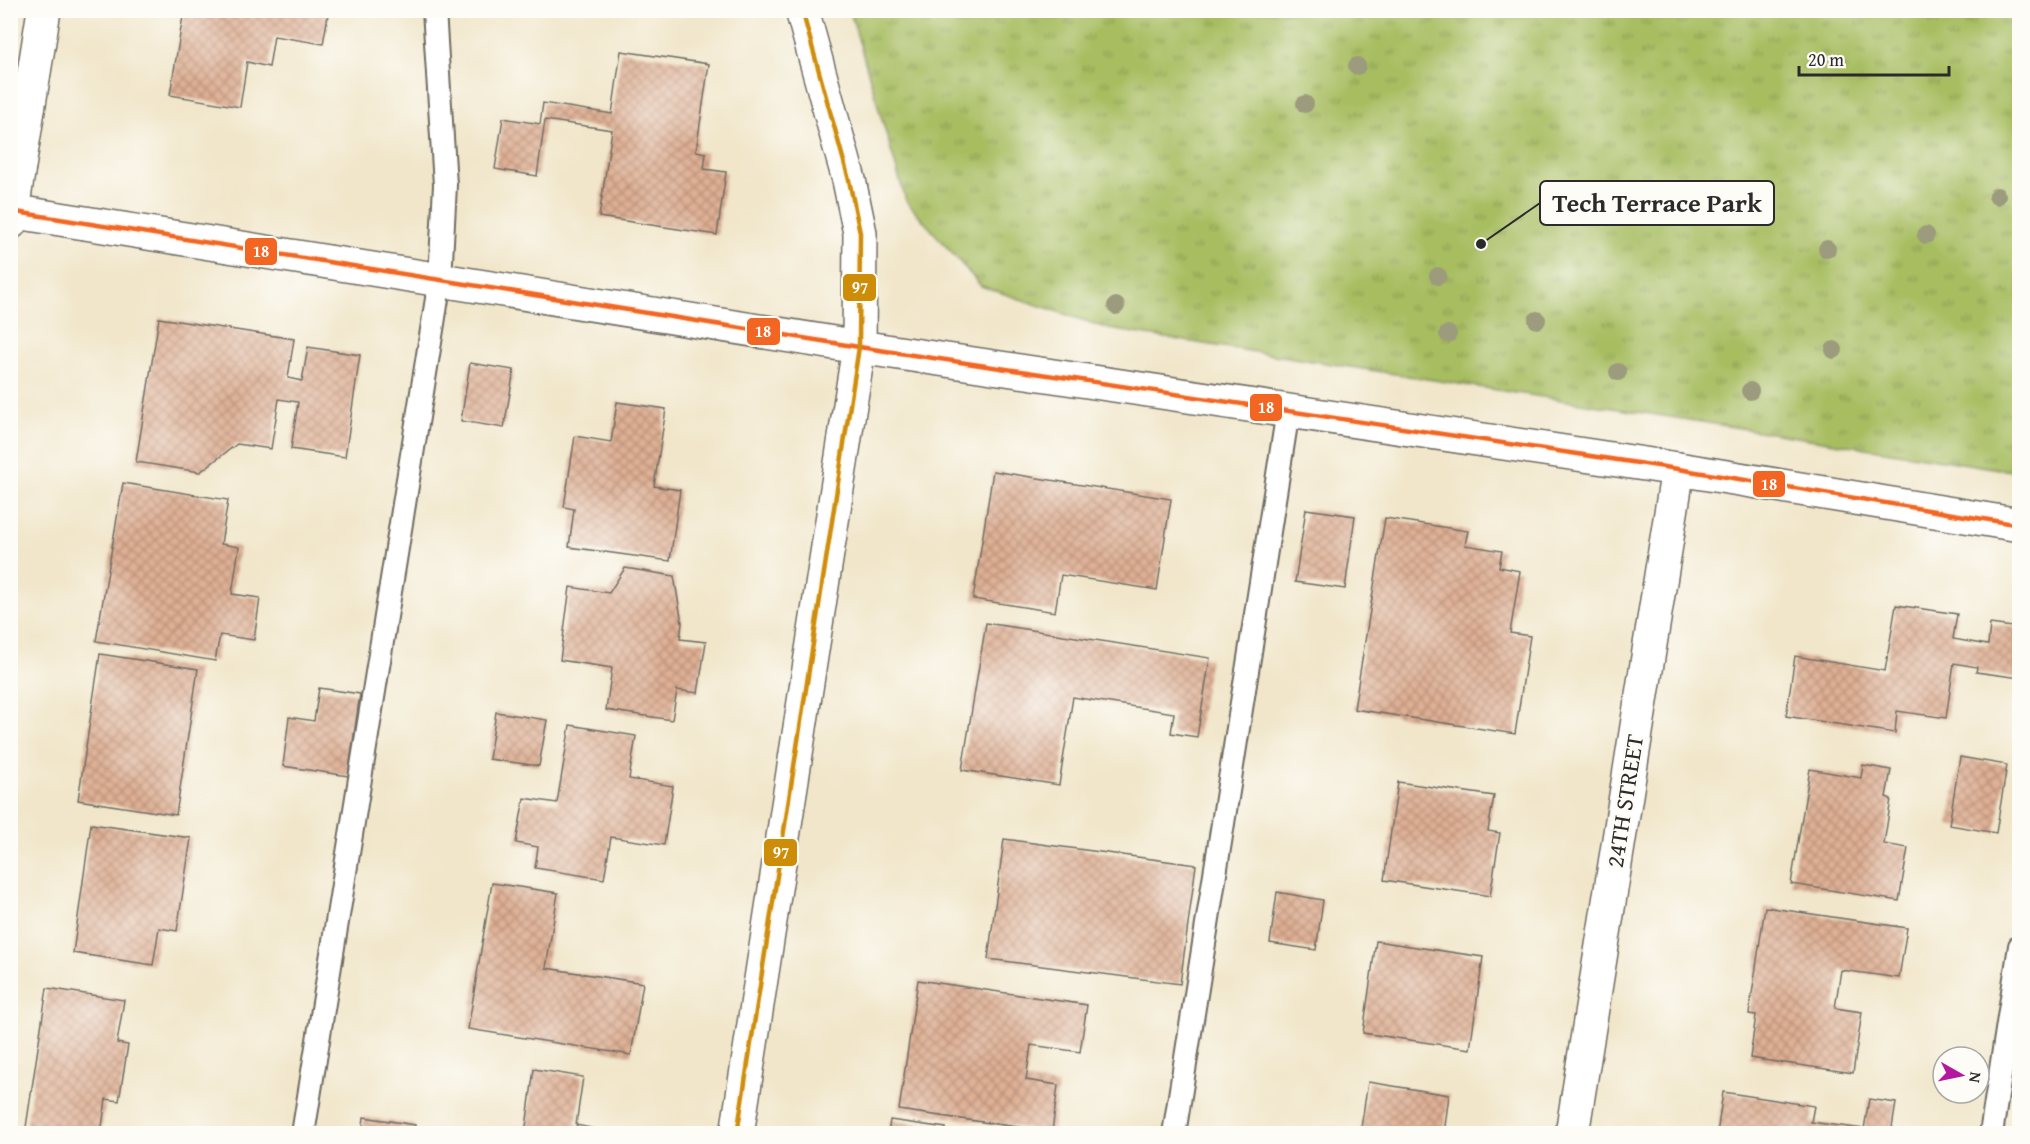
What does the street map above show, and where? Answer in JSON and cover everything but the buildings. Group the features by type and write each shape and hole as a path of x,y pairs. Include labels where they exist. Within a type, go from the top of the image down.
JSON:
{"street":[{"path":"44,10 11,215 859,347 1678,470 2019,525"},
{"path":"736,1134 859,347 860,233 849,180 802,10"},
{"name":"24TH STREET","path":"1572,1134 1678,470"}],"lane":[{"path":"303,1134 440,280 445,185 434,10"},
{"path":"1173,1134 1288,411"},
{"path":"1991,1134 2019,946"}],"green space":[{"path":"850,11 2019,11 2019,472 1109,329 981,286 906,201"}],"transit line":[{"name":"97","path":"737,1134 859,347 860,233 849,180 802,10"},
{"name":"18","path":"10,211 859,347 1678,469 2020,525"}],"place":[{"name":"Tech Terrace Park","path":"1481,244"}]}
